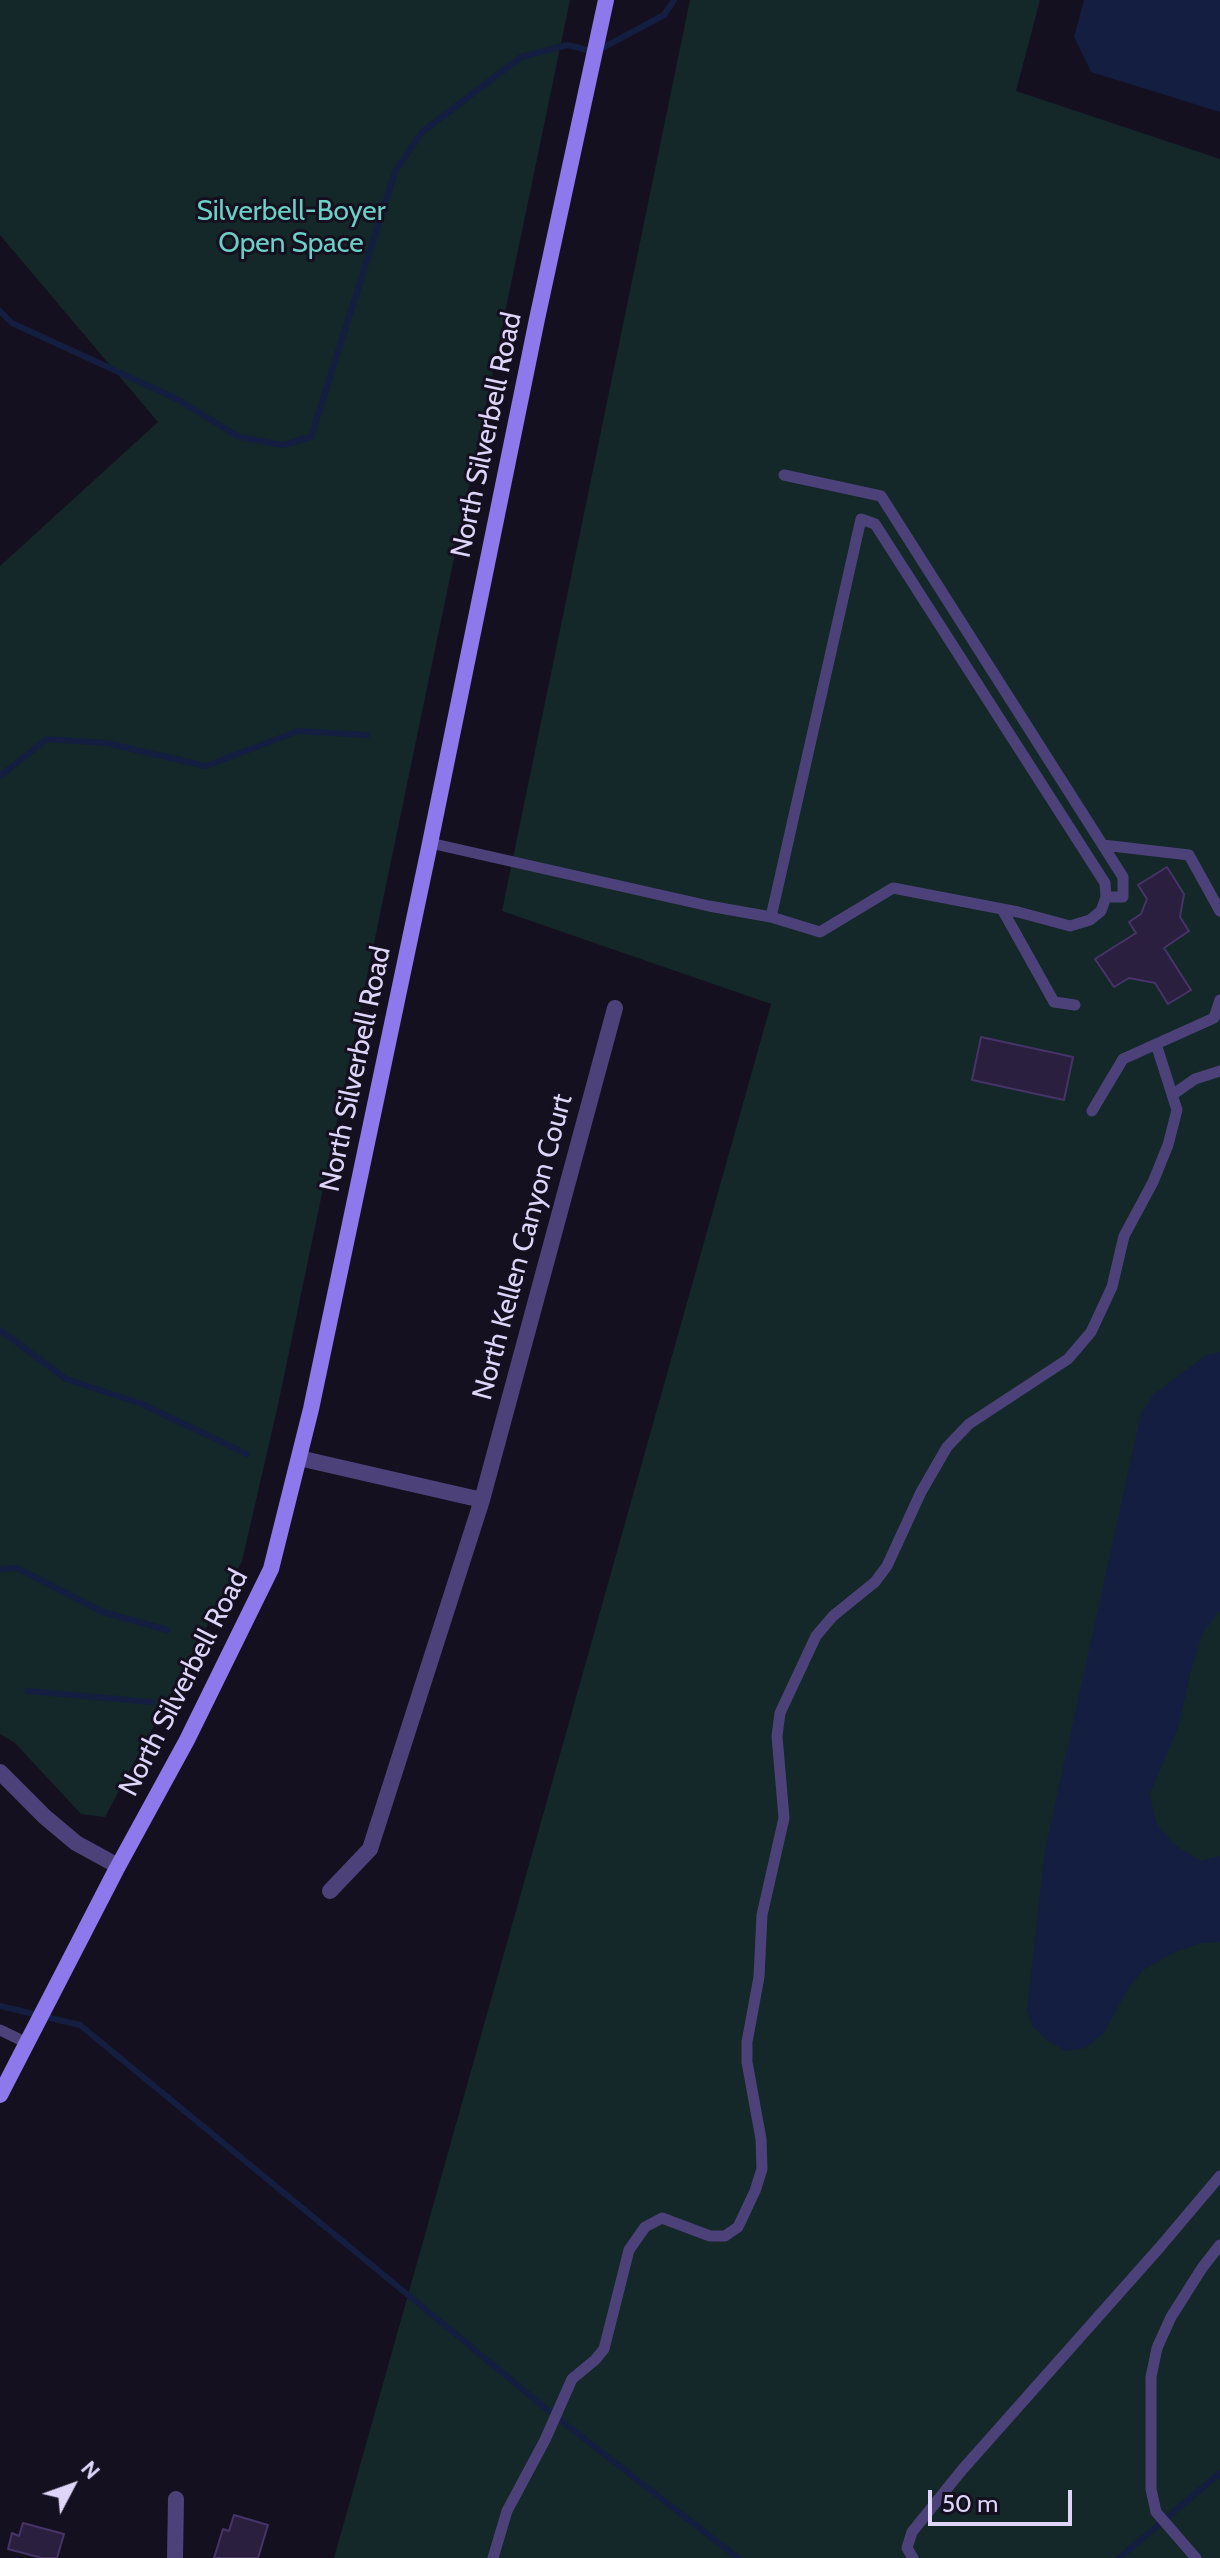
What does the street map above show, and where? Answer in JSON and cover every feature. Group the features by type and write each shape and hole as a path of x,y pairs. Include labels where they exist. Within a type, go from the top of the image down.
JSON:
{"main road":[{"name":"North Silverbell Road","path":"0,2095 187,1740 271,1569 311,1409 606,0"}],"street":[{"name":"North Kellen Canyon Court","path":"330,1891 370,1849 482,1500 615,1008"},
{"path":"299,1458 482,1500"},
{"path":"0,1772 76,1843 118,1866"},
{"path":"175,2558 176,2499"}],"lane":[{"path":"784,475 881,496 1123,877 1123,897 1106,897"},
{"path":"430,843 771,917 820,932 893,888 1070,926 1090,920 1101,911 1106,897 1105,883 875,524 861,519 771,917"},
{"path":"1103,845 1189,855 1220,911"},
{"path":"1002,909 1054,1002 1075,1005"},
{"path":"1092,1111 1123,1059 1214,1018 1220,1000"},
{"path":"493,2558 507,2511 545,2440 572,2379 604,2349 629,2250 645,2227 662,2218 710,2236 725,2236 738,2227 755,2191 762,2169 761,2139 747,2062 747,2042 759,1977 762,1915 784,1818 777,1736 780,1713 816,1636 833,1616 875,1582 887,1566 921,1492 947,1447 969,1424 1068,1359 1091,1332 1112,1287 1124,1236 1153,1182 1168,1145 1177,1110 1156,1044"},
{"path":"1172,1095 1195,1079 1220,1071"},
{"path":"0,2030 27,2043"},
{"path":"913,2558 907,2548 912,2532 962,2470 1220,2176"},
{"path":"1196,2558 1156,2512 1151,2489 1151,2377 1157,2348 1171,2317 1220,2245"}],"green space":[{"name":"Silverbell-Boyer Open Space","path":"0,0 570,0 278,1405 242,1561 105,1817 81,1814 15,1743 0,1734 0,566 158,422 0,235"},
{"path":"690,0 1040,0 1016,91 1220,159 1220,2558 334,2558 771,1004 502,911"}],"water":[{"path":"1084,0 1220,0 1220,112 1091,72 1074,37"},
{"path":"1220,1352 1220,1610 1203,1633 1178,1728 1150,1793 1156,1823 1176,1846 1201,1861 1220,1856 1220,1942 1202,1943 1175,1952 1143,1970 1128,1989 1103,2034 1085,2048 1066,2051 1048,2041 1033,2027 1027,2011 1045,1850 1141,1414 1154,1394 1205,1356"}],"building":[{"path":"1167,867 1184,894 1180,917 1189,931 1164,948 1191,990 1168,1004 1155,983 1129,978 1114,987 1095,959 1136,933 1129,922 1141,914 1147,899 1138,885"},
{"path":"981,1037 1073,1057 1064,1100 972,1080"},
{"path":"234,2515 268,2525 258,2558 214,2558 223,2529 229,2531"},
{"path":"23,2523 64,2534 57,2558 42,2558 8,2549 12,2533 19,2536"}],"waterway":[{"path":"0,311 12,323 177,399 239,437 283,445 311,437 395,172 422,132 521,57 568,45 595,52 664,15 674,0"},
{"path":"0,776 47,739 106,743 206,766 298,731 367,735"},
{"path":"0,1330 66,1379 142,1404 247,1454"},
{"path":"0,1569 17,1568 103,1612 167,1630"},
{"path":"28,1691 152,1702"},
{"path":"0,2006 80,2025 555,2416 738,2558"},
{"path":"1119,2558 1220,2473"}]}
